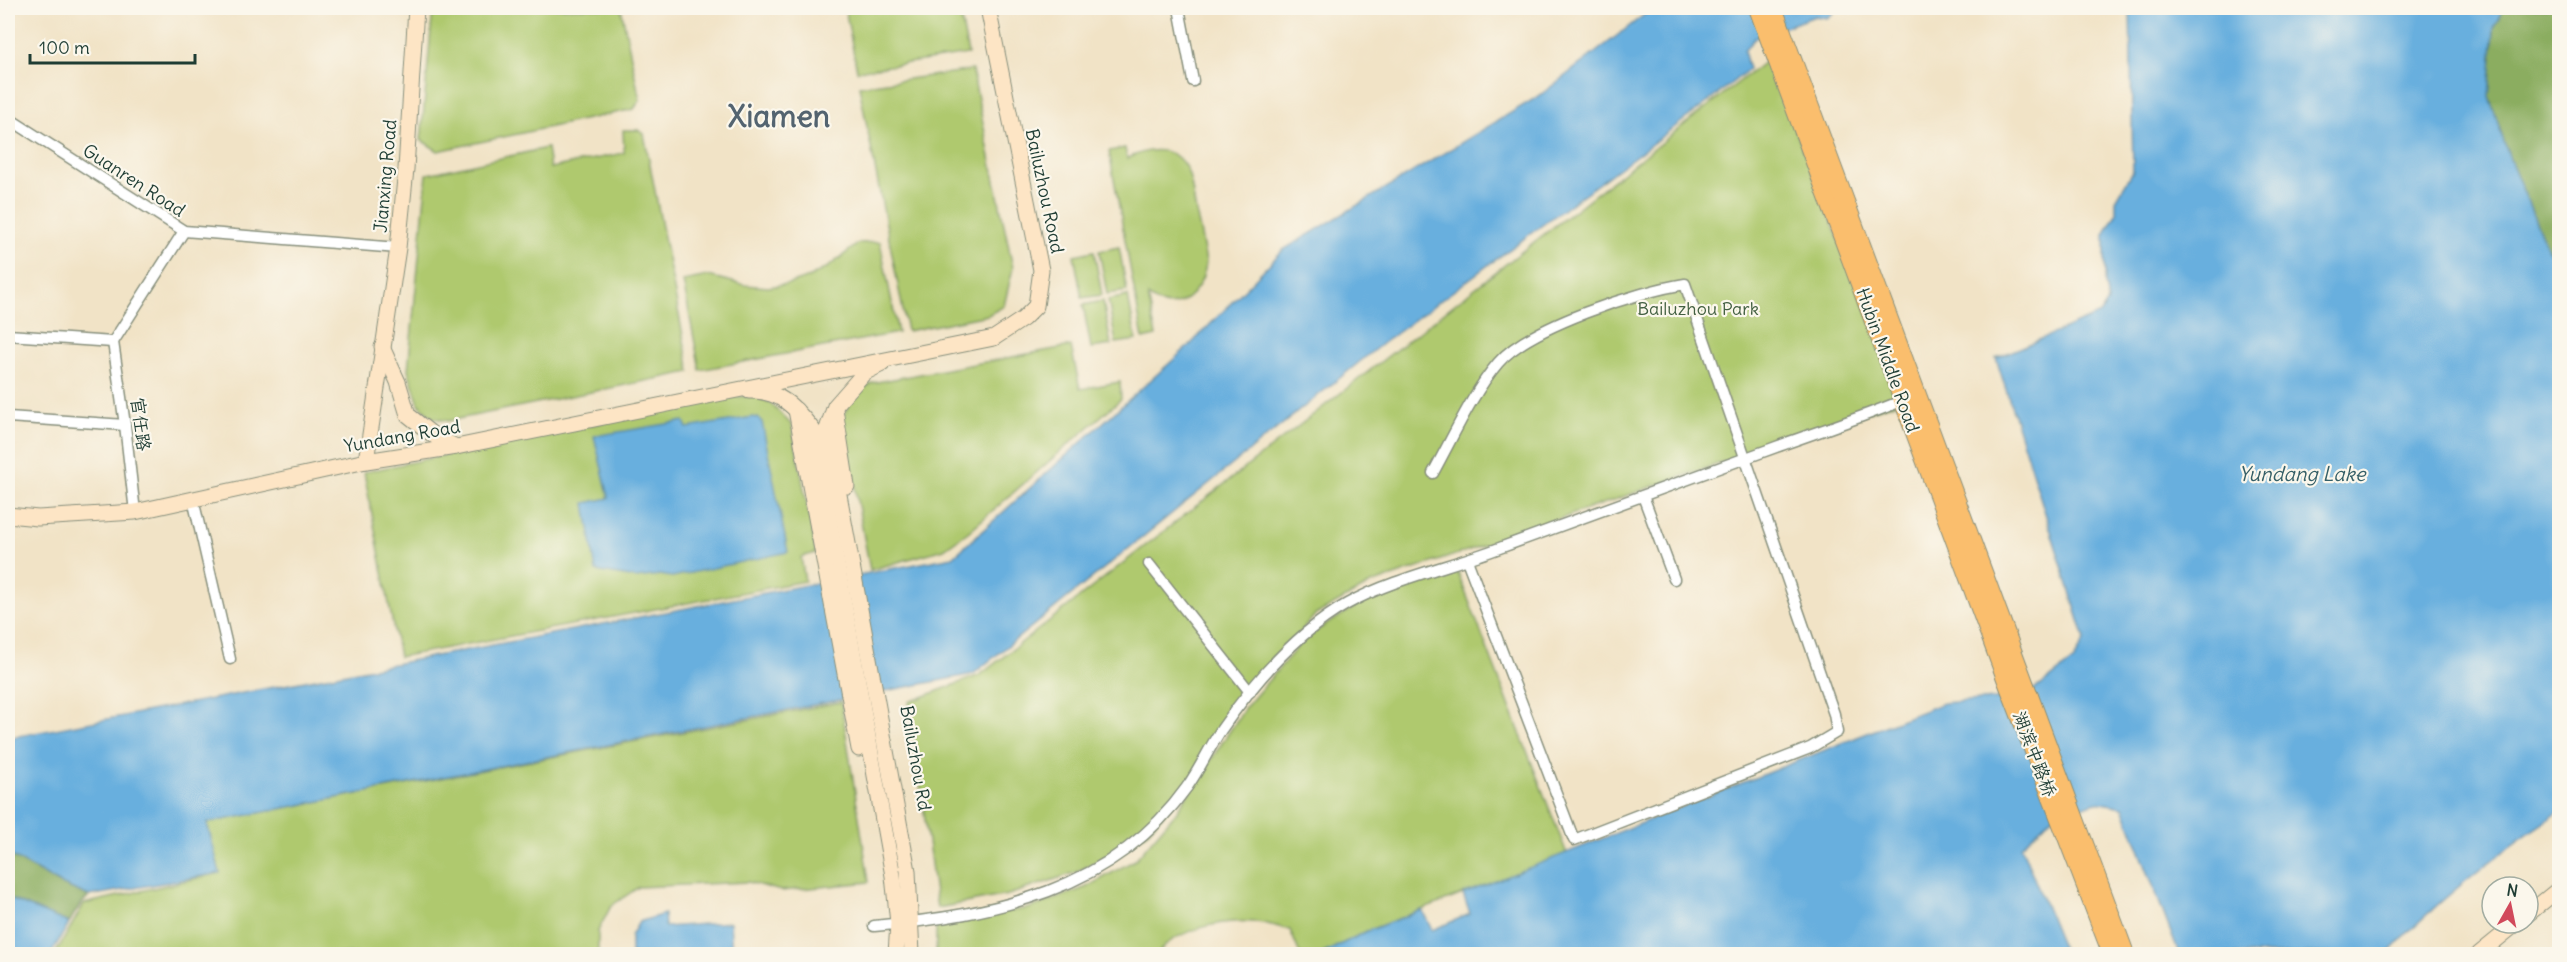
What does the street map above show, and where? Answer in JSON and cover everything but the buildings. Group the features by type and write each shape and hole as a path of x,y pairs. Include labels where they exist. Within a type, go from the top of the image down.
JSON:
{"main road":[{"name":"Jianxing Road","path":"366,461 398,248 406,169 416,8"},
{"name":"Bailuzhou Road","path":"801,375 994,338 1023,319 1036,306 1041,270 988,8"},
{"path":"1758,8 1776,36"},
{"path":"1773,8 1776,36"},
{"name":"Hubin Middle Road","path":"1776,36 2014,678"},
{"path":"382,347 398,382 408,415 433,435 456,447"},
{"name":"Bailuzhou Road","path":"844,573 827,429 835,406 864,373 898,356"},
{"name":"Yundang Road","path":"8,515 38,518 135,512 366,461 456,447 801,375"},
{"path":"719,392 766,391 795,407 813,430 844,573"},
{"name":"Bailuzhou Rd","path":"844,573 881,697 908,871 906,922 896,954"},
{"name":"Bailuzhou Rd","path":"844,573 855,703 912,954"},
{"name":"湖滨中路桥","path":"2014,678 2069,824"},
{"path":"2069,824 2112,954"},
{"path":"2069,824 2125,954"},
{"path":"2540,904 2559,888"},
{"name":"Bailuzhou Rd","path":"888,954 906,922"},
{"name":"Bailuzhou Rd","path":"906,922 922,954"},
{"path":"2479,954 2502,935"}],"street":[{"path":"1179,8 1193,81"},
{"name":"Guanren Road","path":"8,118 184,231 398,248"},
{"path":"8,335 112,342 184,231"},
{"path":"1433,473 1499,362 1527,342 1598,308 1656,288 1685,284 1834,714 1837,732 1810,748 1574,840 1467,560"},
{"name":"官任路","path":"112,342 135,512"},
{"path":"874,926 984,909 1047,894 1124,853 1147,833 1188,786 1221,730 1250,692 1287,650 1323,618 1370,592 1467,560 1910,397"},
{"path":"8,417 125,425"},
{"path":"1643,495 1674,579"},
{"path":"193,499 230,659"},
{"path":"1149,564 1250,692"}],"green space":[{"path":"433,8 621,8 640,100 634,109 438,151 421,140"},
{"path":"845,8 959,8 968,54 857,71"},
{"path":"2503,8 2559,8 2559,264 2548,250 2509,157 2489,96 2494,28"},
{"name":"Bailuzhou Park","path":"1767,60 1903,400 1371,584 1315,615 1259,681 1230,707 1188,786 1147,833 1077,872 1008,895 937,908 909,702 980,675"},
{"path":"972,70 1013,268 1004,306 988,315 907,331 859,86"},
{"path":"623,130 639,130 644,134 690,372 448,421 431,417 419,404 408,370 427,174 547,148 550,168 624,153"},
{"path":"1125,148 1127,159 1143,152 1160,151 1168,152 1182,162 1191,183 1206,262 1198,287 1186,300 1169,305 1148,296 1156,336 1143,339 1109,151"},
{"path":"880,242 898,333 700,370 683,281 708,276 745,285 768,287 788,284 810,277 828,267 859,243"},
{"path":"1119,247 1127,291 1107,294 1099,251"},
{"path":"1094,251 1102,295 1082,298 1074,255"},
{"path":"1128,296 1136,340 1116,343 1108,300"},
{"path":"1103,301 1111,345 1091,348 1083,305"},
{"path":"1071,346 1080,389 1120,382 1121,399 968,532 944,549 870,570 842,419 853,396 872,383"},
{"path":"758,396 770,403 792,425 816,553 801,557 805,581 399,657 364,472 724,397"},
{"path":"1456,568 1567,854 1367,931 1322,954 1300,954 1290,930 1262,923 1228,922 1201,928 1175,938 1158,954 936,954 936,923 1030,908 1087,887 1135,860 1177,811 1245,708 1306,637 1371,597"},
{"path":"841,702 869,882 781,891 748,882 639,887 611,906 598,931 598,954 55,954 84,904 220,873 206,823"},
{"path":"8,854 61,884 89,896 79,906 69,923 8,898"}],"water":[{"path":"1653,8 1839,8 1827,18 1815,16 1755,38 1744,51 1749,69 1707,103 1383,343 973,674 207,823 220,873 89,896 61,884 8,854 8,738 953,557 1191,344 1283,250 1539,96"},
{"name":"Yundang Lake","path":"2130,8 2503,8 2494,28 2489,96 2509,157 2548,250 2559,264 2559,812 2469,878 2426,915 2387,954 2179,954 2123,807 2096,802 2051,818 2021,846 2065,954 1322,954 1367,931 1422,910 1432,930 1470,914 1463,894 1943,703 2010,698 2027,693 2043,684 2074,660 2085,639 1996,358 2100,314 2108,302 2105,284 2105,233 2116,214 2116,200 2133,171"},
{"path":"753,417 762,422 788,552 672,577 660,575 636,578 596,571 585,503 609,498 594,436 684,421 687,428"},
{"path":"8,898 69,923 51,954 8,954"},
{"path":"664,914 665,927 730,922 732,952 631,954 631,936 639,922"}],"district":[{"name":"Xiamen","path":"779,116"}]}
